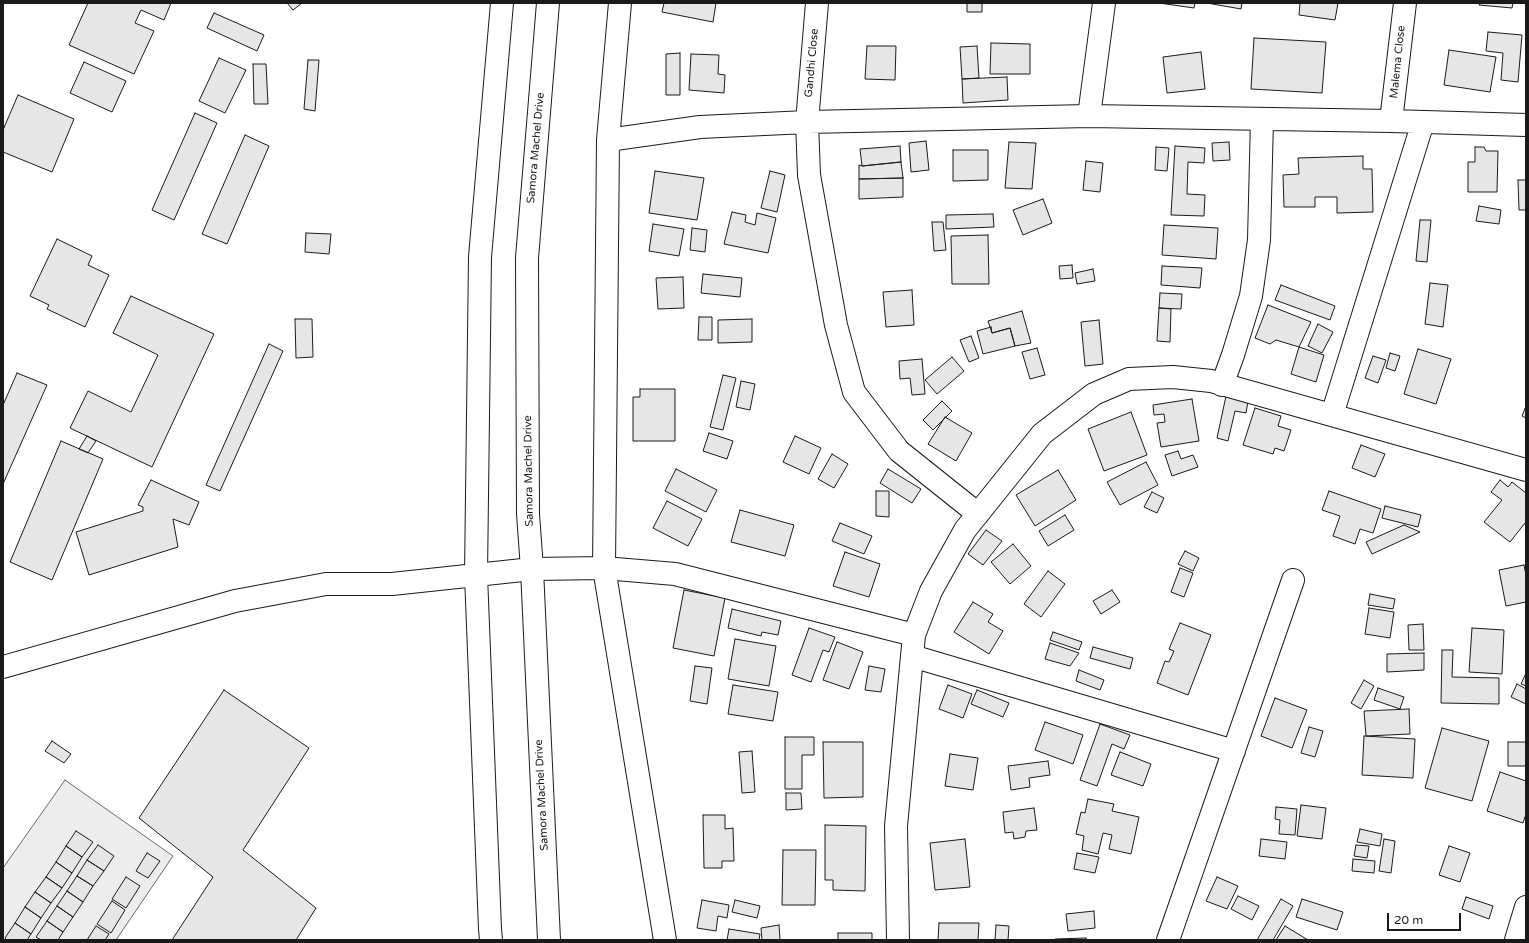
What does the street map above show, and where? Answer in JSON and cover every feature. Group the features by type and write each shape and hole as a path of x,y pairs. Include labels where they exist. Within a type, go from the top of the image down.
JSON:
{"street":[{"path":"491,940 476,574 480,257 502,3"},
{"name":"Samora Machel Drive","path":"548,3 527,258 528,514 532,569 549,940"},
{"path":"620,3 608,140 604,568 665,940"},
{"name":"Gandhi Close","path":"817,3 807,122 809,175 836,326 854,392 899,451 978,514"},
{"path":"1089,116 1104,3"},
{"name":"Malema Close","path":"1391,121 1405,3"},
{"path":"608,140 700,127 807,122 1089,116 1391,121 1526,125"},
{"path":"1222,385 1251,296 1259,240 1262,119"},
{"path":"1332,415 1424,122"},
{"path":"898,940 896,826 913,646 931,591 965,530 1042,434 1094,394 1129,380 1173,377 1211,382 1526,470"},
{"path":"3,666 234,601 326,584 392,584 532,569 604,568 675,574 913,646 1234,750"},
{"path":"1168,940 1293,580"},
{"path":"1516,940 1526,907"}],"shaded area":[{"path":"65,780 173,856 116,940 3,940 3,868"}],"building":[{"path":"88,3 171,3 164,20 141,10 135,23 154,31 134,74 69,45"},
{"path":"287,3 302,3 293,10"},
{"path":"664,3 716,3 713,22 662,12"},
{"path":"967,3 982,3 982,12 967,12"},
{"path":"1159,3 1195,3 1194,8"},
{"path":"1207,3 1242,3 1241,9"},
{"path":"1300,3 1338,3 1335,20 1299,15"},
{"path":"1480,3 1513,3 1512,8 1479,5"},
{"path":"214,13 264,35 257,51 207,28"},
{"path":"1488,32 1522,35 1518,82 1501,80 1503,53 1486,51"},
{"path":"1254,38 1326,42 1322,93 1251,89"},
{"path":"991,43 1030,44 1030,74 990,74"},
{"path":"867,46 896,46 895,80 865,79"},
{"path":"977,46 979,78 962,79 960,47"},
{"path":"1449,50 1496,57 1490,92 1444,85"},
{"path":"1201,52 1205,89 1167,93 1163,57"},
{"path":"680,53 680,95 666,95 666,54"},
{"path":"691,54 719,55 718,74 725,75 724,93 689,90"},
{"path":"219,58 246,70 225,113 199,101"},
{"path":"308,60 319,60 315,111 304,109"},
{"path":"84,62 126,81 112,112 70,93"},
{"path":"253,64 266,64 268,104 254,104"},
{"path":"1007,77 1008,100 963,103 962,79"},
{"path":"18,95 74,119 52,172 3,152 3,130"},
{"path":"195,113 217,123 174,220 152,210"},
{"path":"245,135 269,146 227,244 202,234"},
{"path":"926,141 929,170 911,172 909,143"},
{"path":"1009,142 1036,143 1032,189 1005,188"},
{"path":"1229,142 1230,160 1213,161 1212,143"},
{"path":"900,146 901,162 862,166 860,149"},
{"path":"1175,146 1205,148 1204,163 1188,162 1187,194 1205,195 1204,216 1171,215"},
{"path":"1156,147 1169,148 1167,171 1155,170"},
{"path":"1475,147 1484,147 1486,151 1498,151 1497,192 1468,192 1468,162 1475,162"},
{"path":"953,150 988,150 988,180 953,181"},
{"path":"1363,156 1363,169 1372,169 1373,212 1337,213 1337,197 1315,197 1315,207 1284,207 1283,175 1299,174 1298,158"},
{"path":"1086,161 1103,163 1100,192 1083,190"},
{"path":"901,162 903,178 859,179 859,165 862,166"},
{"path":"655,171 704,178 697,220 649,213"},
{"path":"770,171 785,175 777,212 761,208"},
{"path":"903,178 903,197 859,199 859,179"},
{"path":"1518,180 1526,180 1526,210 1519,210"},
{"path":"1043,199 1052,223 1023,235 1013,210"},
{"path":"1479,206 1501,210 1499,224 1476,221"},
{"path":"732,212 746,215 745,222 755,225 757,213 776,218 768,253 724,244"},
{"path":"993,214 994,227 946,229 946,215"},
{"path":"1420,220 1431,220 1427,262 1416,261"},
{"path":"932,222 943,222 946,250 934,251"},
{"path":"653,224 684,229 679,256 649,251"},
{"path":"1164,225 1218,228 1216,259 1162,255"},
{"path":"692,228 707,230 705,252 690,250"},
{"path":"306,233 331,234 329,254 305,252"},
{"path":"988,235 989,284 952,284 951,236"},
{"path":"57,239 92,256 88,265 109,275 85,327 47,309 49,305 30,296"},
{"path":"1072,265 1073,278 1060,279 1059,266"},
{"path":"1162,266 1202,268 1200,288 1161,285"},
{"path":"1093,269 1095,281 1077,284 1075,273"},
{"path":"703,274 742,278 740,297 701,293"},
{"path":"683,277 684,308 658,309 656,278"},
{"path":"1430,283 1448,285 1443,327 1425,324"},
{"path":"1281,285 1335,306 1330,320 1275,300"},
{"path":"912,290 914,325 886,327 883,292"},
{"path":"1160,293 1182,294 1181,309 1159,308"},
{"path":"131,296 214,334 152,467 70,428 88,391 131,412 158,355 113,333"},
{"path":"1268,305 1311,322 1299,347 1276,340 1270,344 1255,338"},
{"path":"1159,308 1171,309 1170,342 1157,341"},
{"path":"1022,311 1031,343 1015,346 1010,328 992,333 988,321"},
{"path":"699,317 712,317 712,340 698,340"},
{"path":"295,319 312,319 313,357 296,358"},
{"path":"752,319 752,342 718,343 718,320"},
{"path":"1099,320 1103,364 1085,366 1081,322"},
{"path":"1318,324 1333,332 1322,353 1308,346"},
{"path":"991,327 992,333 1010,328 1015,346 983,354 977,331"},
{"path":"971,336 979,358 969,362 960,340"},
{"path":"269,344 283,351 220,491 206,485"},
{"path":"1299,347 1324,355 1316,382 1291,374"},
{"path":"1037,348 1045,375 1030,379 1022,352"},
{"path":"1418,349 1451,359 1436,404 1404,394"},
{"path":"1390,353 1400,356 1395,371 1386,368"},
{"path":"1373,356 1386,360 1378,383 1365,378"},
{"path":"952,357 964,371 937,394 925,380"},
{"path":"922,359 925,394 912,395 910,378 900,379 899,361"},
{"path":"17,373 47,385 3,484 3,405"},
{"path":"723,375 736,378 723,430 710,427"},
{"path":"741,381 755,384 750,410 736,407"},
{"path":"640,389 675,389 675,441 633,441 633,397 640,397"},
{"path":"1226,396 1248,401 1246,413 1235,411 1228,441 1217,438"},
{"path":"1192,399 1199,441 1161,447 1157,423 1165,422 1164,414 1154,415 1153,405"},
{"path":"942,401 952,411 933,430 923,420"},
{"path":"1526,406 1526,418 1522,416"},
{"path":"1255,408 1281,416 1278,426 1291,430 1284,451 1275,448 1273,454 1243,445"},
{"path":"1131,412 1147,455 1104,471 1088,429"},
{"path":"945,417 972,433 956,461 928,444"},
{"path":"709,433 733,441 727,459 703,451"},
{"path":"87,436 96,441 88,453 79,449"},
{"path":"795,436 821,448 809,474 783,462"},
{"path":"61,441 103,459 52,580 10,562"},
{"path":"1361,445 1385,454 1375,477 1352,468"},
{"path":"1178,451 1181,459 1193,455 1198,467 1172,476 1165,455"},
{"path":"832,454 848,464 834,488 818,479"},
{"path":"1146,462 1158,485 1120,505 1107,482"},
{"path":"676,469 717,490 706,512 665,491"},
{"path":"888,469 921,489 912,503 880,483"},
{"path":"1058,470 1076,500 1035,526 1016,495"},
{"path":"151,480 199,502 189,525 173,519 178,547 89,575 76,532 143,511 143,507 138,505"},
{"path":"1500,480 1508,487 1512,482 1526,493 1526,524 1525,523 1510,542 1484,522 1502,500 1491,492"},
{"path":"876,491 889,491 889,517 876,516"},
{"path":"1329,491 1381,509 1373,533 1360,529 1355,544 1333,536 1340,516 1322,510"},
{"path":"1152,492 1164,498 1157,513 1144,507"},
{"path":"667,501 702,519 688,546 653,528"},
{"path":"1385,506 1421,515 1418,527 1382,518"},
{"path":"740,510 794,525 785,556 731,542"},
{"path":"1065,515 1074,530 1048,546 1039,531"},
{"path":"840,523 872,536 864,554 832,541"},
{"path":"1404,525 1420,532 1372,554 1366,542"},
{"path":"986,530 1002,541 983,565 968,554"},
{"path":"1013,544 1031,566 1010,584 991,562"},
{"path":"1185,551 1199,558 1193,571 1178,564"},
{"path":"845,552 880,564 869,597 833,586"},
{"path":"1524,565 1526,575 1526,602 1506,606 1499,570"},
{"path":"1180,568 1193,573 1184,597 1171,592"},
{"path":"1048,571 1065,584 1041,617 1024,604"},
{"path":"684,590 725,598 714,656 673,648"},
{"path":"1112,590 1120,602 1101,614 1093,601"},
{"path":"1370,594 1395,599 1393,609 1368,605"},
{"path":"973,602 993,614 988,622 1003,631 989,654 954,632"},
{"path":"1369,608 1394,612 1390,638 1365,634"},
{"path":"732,609 781,621 778,635 762,632 761,636 728,628"},
{"path":"1180,623 1211,635 1188,695 1157,683 1165,661 1169,662 1174,651 1169,649"},
{"path":"1423,624 1424,650 1409,650 1408,625"},
{"path":"809,628 835,637 829,652 823,650 811,682 792,675"},
{"path":"1472,628 1504,630 1502,674 1469,672"},
{"path":"1053,632 1082,642 1079,650 1050,640"},
{"path":"735,639 776,646 769,686 728,679"},
{"path":"837,642 863,652 849,689 823,680"},
{"path":"1050,643 1079,653 1070,666 1045,659"},
{"path":"1093,647 1133,658 1130,669 1090,658"},
{"path":"1442,650 1453,650 1452,677 1499,678 1499,704 1441,703"},
{"path":"1424,653 1424,670 1387,672 1387,654"},
{"path":"695,666 712,668 707,704 690,701"},
{"path":"869,666 885,669 881,692 865,690"},
{"path":"1079,670 1104,680 1100,690 1076,681"},
{"path":"1526,673 1526,686 1521,684"},
{"path":"1364,680 1374,686 1361,709 1351,703"},
{"path":"1517,684 1526,689 1526,704 1511,697"},
{"path":"733,685 778,692 773,721 728,714"},
{"path":"948,685 972,694 963,718 939,709"},
{"path":"1378,688 1404,697 1400,709 1374,700"},
{"path":"224,690 309,748 243,850 316,908 296,940 172,940 213,877 139,818"},
{"path":"977,690 1009,703 1003,717 971,704"},
{"path":"1275,698 1307,710 1292,748 1261,736"},
{"path":"1409,709 1410,734 1366,736 1364,711"},
{"path":"1045,722 1083,735 1073,764 1035,750"},
{"path":"1100,724 1130,735 1124,749 1112,744 1097,786 1080,780"},
{"path":"1309,727 1323,731 1315,757 1301,753"},
{"path":"1442,728 1489,741 1472,801 1425,788"},
{"path":"1364,736 1415,739 1413,778 1362,775"},
{"path":"785,737 814,737 814,755 802,755 802,789 785,789"},
{"path":"52,741 71,754 64,763 45,751"},
{"path":"823,742 863,742 863,797 824,798"},
{"path":"1508,742 1526,742 1526,766 1508,766"},
{"path":"752,751 755,792 742,793 739,752"},
{"path":"1120,752 1151,764 1143,786 1111,775"},
{"path":"950,754 978,758 973,790 945,786"},
{"path":"1048,761 1050,775 1029,778 1030,787 1011,790 1008,766"},
{"path":"1500,772 1526,781 1526,814 1523,823 1487,811"},
{"path":"786,793 801,793 802,809 786,810"},
{"path":"1088,799 1114,804 1112,811 1139,817 1131,854 1109,849 1112,835 1103,833 1098,854 1082,850 1084,836 1076,834 1081,812 1085,813"},
{"path":"1301,805 1326,808 1322,839 1297,836"},
{"path":"1276,807 1297,809 1295,835 1279,834 1280,820 1275,819"},
{"path":"1034,808 1037,830 1026,831 1025,837 1014,839 1013,832 1005,833 1003,812"},
{"path":"703,815 725,815 725,829 733,828 734,861 722,861 722,868 704,868"},
{"path":"825,825 866,826 865,891 833,890 833,880 825,880"},
{"path":"1360,829 1382,834 1380,846 1357,842"},
{"path":"76,831 93,842 82,857 66,846"},
{"path":"965,839 970,887 935,890 930,843"},
{"path":"1261,839 1287,842 1285,859 1259,856"},
{"path":"1384,839 1395,841 1391,873 1379,871"},
{"path":"98,845 114,856 104,871 87,860"},
{"path":"1356,845 1369,846 1367,858 1354,856"},
{"path":"66,846 82,857 72,873 56,862"},
{"path":"1449,846 1470,853 1460,882 1439,875"},
{"path":"783,850 816,850 815,905 782,905"},
{"path":"147,853 160,861 148,878 136,871"},
{"path":"1077,853 1099,857 1095,873 1074,869"},
{"path":"1353,859 1375,861 1374,873 1352,871"},
{"path":"87,860 104,871 93,886 77,876"},
{"path":"56,862 72,873 62,888 46,877"},
{"path":"77,876 93,886 83,902 67,891"},
{"path":"46,877 62,888 51,903 35,892"},
{"path":"126,877 140,886 126,908 112,899"},
{"path":"1217,877 1238,886 1227,909 1206,901"},
{"path":"67,891 83,902 73,917 57,906"},
{"path":"35,892 51,903 41,918 25,907"},
{"path":"1238,896 1259,906 1252,920 1231,909"},
{"path":"1466,897 1493,906 1489,919 1462,909"},
{"path":"1281,899 1293,906 1273,940 1257,940"},
{"path":"1302,899 1343,912 1337,930 1296,917"},
{"path":"702,900 729,905 727,918 718,916 716,931 697,928"},
{"path":"735,900 760,906 757,918 732,912"},
{"path":"112,901 125,910 111,933 97,924"},
{"path":"57,906 73,917 63,932 47,921"},
{"path":"25,907 41,918 31,934 15,923"},
{"path":"1094,911 1095,928 1068,931 1066,914"},
{"path":"47,921 63,932 58,940 41,940 36,937"},
{"path":"15,923 31,934 27,940 7,940 5,938"},
{"path":"939,923 979,923 978,940 938,940"},
{"path":"779,925 780,940 762,940 761,928"},
{"path":"996,925 1009,926 1008,940 995,940"},
{"path":"96,926 109,934 105,940 87,940"},
{"path":"1285,926 1308,940 1276,940"},
{"path":"729,929 760,934 759,940 727,940"},
{"path":"838,933 872,933 872,940 838,940"},
{"path":"1086,938 1086,940 1055,940 1055,939"}]}
